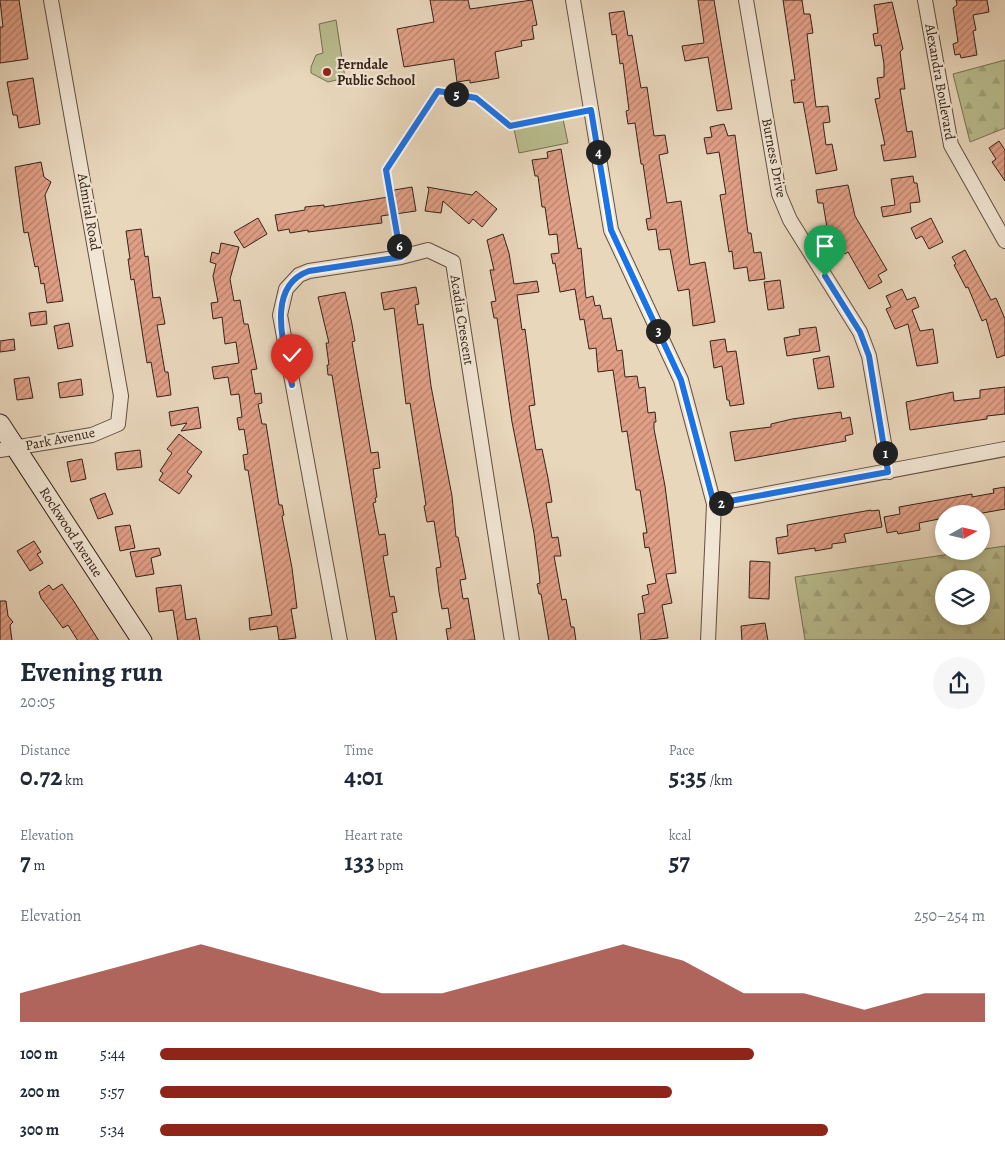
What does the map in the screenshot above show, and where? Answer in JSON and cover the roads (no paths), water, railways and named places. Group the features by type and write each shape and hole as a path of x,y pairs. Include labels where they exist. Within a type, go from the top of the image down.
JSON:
{"street":[{"name":"Admiral Road","path":"51,0 121,396 118,424"},
{"path":"573,0 611,230 681,380 714,504 708,640"},
{"name":"Burness Drive","path":"746,0 779,194 790,220 860,332 869,356 888,472"},
{"name":"Alexandra Boulevard","path":"925,0 951,145 1004,236"},
{"name":"Acadia Crescent","path":"340,640 280,315 286,290 299,274 401,257 428,250 453,262 512,640"},
{"name":"Rockwood Avenue","path":"0,424 8,449 142,640"},
{"name":"Park Avenue","path":"8,449 92,435 118,424"},
{"path":"714,504 1005,449"}],"place":[{"name":"Ferndale Public School","path":"327,72"}]}
